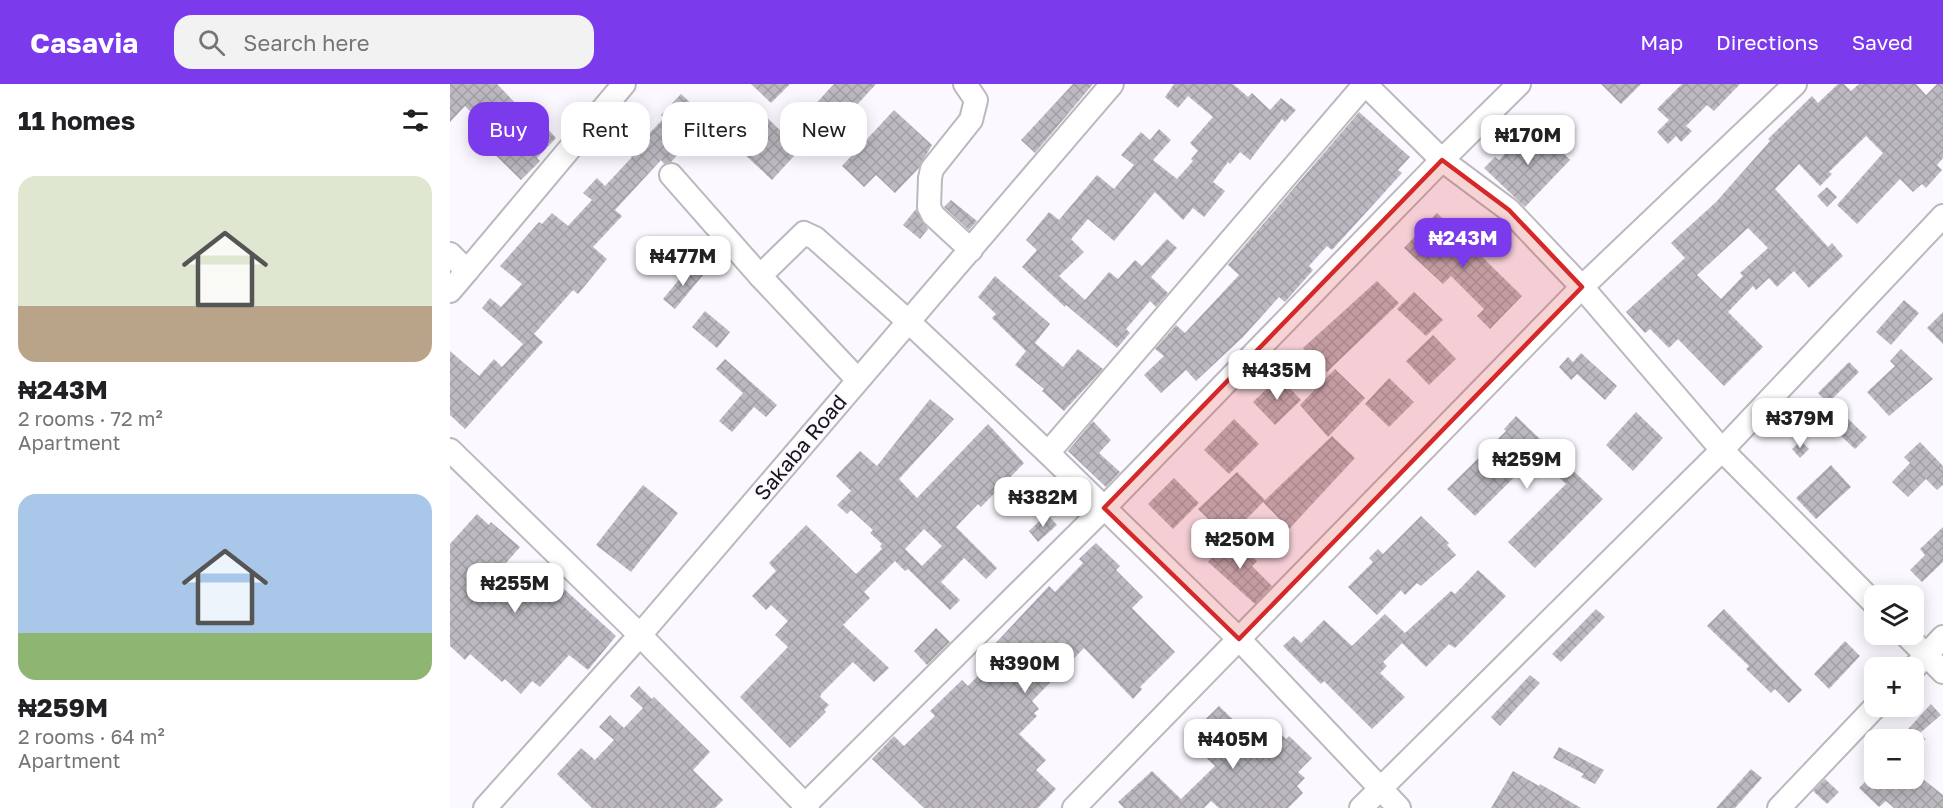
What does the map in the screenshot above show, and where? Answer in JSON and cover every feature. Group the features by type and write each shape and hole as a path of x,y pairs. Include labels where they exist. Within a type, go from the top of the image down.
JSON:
{"street":[{"path":"450,291 624,84"},
{"path":"965,84 976,100 971,120 932,169 929,207 933,215 971,250"},
{"name":"Sakaba Road","path":"485,808 640,635 1112,84"},
{"path":"1048,453 1365,84 1442,160 1509,210 1582,287 1722,450 1864,593"},
{"path":"450,450 640,635 806,807 1104,508 1442,160 1519,84"},
{"path":"1074,808 1582,287 1795,84"},
{"path":"672,175 760,276 857,379"},
{"path":"1361,808 1722,450 1943,216"},
{"path":"760,276 804,233 810,234 909,322 1048,453 1239,639 1399,808"},
{"path":"450,254 467,271"},
{"path":"1924,658 1943,637"},
{"path":"1924,664 1943,672"},
{"path":"1779,808 1866,717"}],"highlighted area":[{"path":"1442,160 1509,210 1582,287 1239,639 1104,508"}],"building":[{"path":"450,84 497,84 514,102 468,102 468,109 465,106 450,122"},
{"path":"751,84 790,84 771,103"},
{"path":"834,84 876,84 860,102 817,102"},
{"path":"1073,84 1093,84 1035,153 1021,140"},
{"path":"1174,84 1233,84 1248,97 1252,93 1270,110 1281,98 1296,110 1285,122 1282,119 1250,160 1240,152 1230,164 1228,162 1213,182 1225,191 1204,217 1193,208 1183,220 1155,192 1114,241 1088,219 1071,239 1084,252 1059,276 1085,300 1109,272 1118,279 1135,260 1142,266 1167,239 1177,248 1151,277 1168,293 1156,307 1150,301 1126,329 1130,333 1117,348 1066,305 1065,307 1022,267 1037,250 1026,240 1049,212 1059,220 1097,175 1114,189 1134,165 1121,155 1141,132 1150,140 1159,129 1171,140 1153,160 1177,179 1193,161 1191,159 1198,151 1190,143 1213,117 1188,96 1178,108 1165,97"},
{"path":"1601,84 1641,84 1621,104"},
{"path":"1682,84 1740,84 1714,111 1707,105 1686,126 1692,131 1681,142 1676,136 1668,144 1657,132 1669,120 1657,109"},
{"path":"1838,84 1844,84 1851,91 1859,84 1916,84 1926,95 1937,84 1943,84 1943,158 1937,165 1942,170 1926,188 1922,184 1913,192 1900,179 1857,224 1837,205 1883,153 1866,136 1829,172 1832,174 1820,186 1799,164 1775,189 1828,247 1832,243 1843,256 1809,288 1794,271 1777,287 1769,278 1756,290 1753,286 1728,312 1763,347 1724,386 1678,339 1669,348 1650,329 1645,333 1626,312 1685,258 1671,243 1716,202 1770,141 1768,139 1812,96 1818,103","holes":["1748,228 1768,248 1740,273 1743,276 1721,299 1697,275"]},
{"path":"681,94 690,102 673,102"},
{"path":"894,110 932,145 918,169 895,193 876,175 864,187 842,166 851,156 867,156 867,139"},
{"path":"1359,112 1410,157 1398,170 1402,173 1332,250 1327,246 1309,266 1313,270 1285,302 1279,297 1243,337 1196,381 1186,370 1161,393 1144,375 1164,356 1155,349 1176,325 1185,333 1239,275 1228,265"},
{"path":"768,119 780,130 780,156 794,156 772,180 746,156 768,156"},
{"path":"662,120 662,156 676,156 671,162 664,164 661,160 615,210 622,216 593,247 607,259 578,294 573,290 534,334 543,342 465,429 450,415 450,351 479,376 494,359 502,367 523,344 482,308 490,298 501,307 522,284 500,266 539,222 542,224 552,213 568,226 592,200 583,193 597,178 605,186 631,156 650,156 650,133"},
{"path":"1534,125 1570,160 1525,207 1484,168 1495,157 1499,160"},
{"path":"549,130 556,138 549,145"},
{"path":"496,156 539,156 537,158 540,161 521,180"},
{"path":"1827,187 1837,197 1827,207 1817,196"},
{"path":"951,200 977,221 969,230 944,207"},
{"path":"916,209 928,229 920,239 903,225"},
{"path":"1437,213 1522,296 1490,329 1477,316 1484,309 1451,276 1443,284 1404,248"},
{"path":"691,265 703,275 675,309 663,299"},
{"path":"995,276 1050,324 1035,343 1063,367 1078,349 1103,369 1064,411 1042,391 1044,389 1015,365 1026,351 992,318 996,314 978,297"},
{"path":"1377,281 1399,303 1327,372 1303,348"},
{"path":"1414,292 1443,320 1426,336 1397,309"},
{"path":"1904,300 1919,313 1891,345 1876,332"},
{"path":"705,311 730,332 717,348 692,327"},
{"path":"1943,312 1943,344 1927,328"},
{"path":"1433,335 1456,359 1429,385 1406,361"},
{"path":"1901,349 1933,379 1889,416 1867,392 1895,366 1890,361"},
{"path":"1581,353 1617,386 1605,400 1577,374 1571,380 1559,367 1568,357 1573,362"},
{"path":"725,359 777,405 766,417 754,407 732,432 719,421 743,393 716,369"},
{"path":"1849,362 1859,372 1828,403 1818,393"},
{"path":"1335,369 1365,398 1328,437 1300,405"},
{"path":"1279,377 1301,400 1275,425 1253,402"},
{"path":"1389,378 1414,402 1389,427 1365,404"},
{"path":"930,399 954,419 899,479 917,498 988,424 1024,463 981,507 978,504 956,527 997,568 986,579 964,558 941,582 960,600 950,610 908,569 905,571 895,561 864,592 870,598 843,625 889,668 874,682 853,662 821,694 820,697 829,705 824,710 826,712 790,748 740,697 788,647 775,635 788,621 771,605 766,610 752,596 776,571 769,563 806,525 856,574 882,549 880,546 882,544 870,533 873,530 851,510 847,514 837,505 851,491 836,476 860,451 877,466","holes":["924,529 942,546 922,566 905,549"]},
{"path":"1840,411 1867,437 1855,449 1828,424"},
{"path":"1636,412 1663,438 1633,471 1606,445"},
{"path":"1516,416 1603,499 1535,568 1508,542 1566,484 1536,456 1475,516 1447,489 1506,431 1504,429"},
{"path":"1234,419 1259,444 1229,474 1204,450"},
{"path":"1093,421 1111,440 1099,453 1120,472 1106,487 1068,451"},
{"path":"1332,436 1355,458 1289,529 1263,502"},
{"path":"1801,441 1809,449 1800,458 1792,449"},
{"path":"1920,442 1943,466 1943,485 1937,490 1926,479 1908,497 1892,482 1910,463 1904,457"},
{"path":"1831,465 1851,487 1816,519 1796,498"},
{"path":"1237,472 1265,500 1228,538 1198,509"},
{"path":"1174,478 1199,503 1173,529 1148,504"},
{"path":"643,485 678,513 631,572 596,545"},
{"path":"477,514 489,525 491,522 520,547 494,577 517,597 542,569 616,636 588,670 569,655 540,687 532,681 521,694 505,679 502,682 470,654 465,660 450,646 450,544"},
{"path":"1047,514 1057,525 1038,542 1029,531"},
{"path":"1421,516 1449,543 1447,545 1456,555 1421,586 1417,583 1405,595 1401,590 1377,615 1348,587 1373,562 1369,558 1378,549 1383,554"},
{"path":"1943,527 1943,562 1922,582 1910,570 1925,555 1920,549"},
{"path":"1232,537 1257,561 1252,566 1272,586 1255,604 1208,562"},
{"path":"1096,543 1120,566 1116,570 1143,597 1132,608 1175,652 1140,687 1142,689 1133,699 1084,648 1032,701 1039,709 1034,713 1037,716 1019,734 1046,760 1036,770 1056,789 1038,808 924,808 872,759 894,736 904,746 935,716 930,711 962,680 968,686 998,655 991,648 1049,586 1055,592 1083,563 1079,559"},
{"path":"1478,570 1506,596 1455,648 1449,644 1426,667 1402,643 1383,662 1387,666 1380,673 1405,697 1372,729 1324,681 1321,684 1283,646 1294,636 1301,643 1324,620 1352,646 1385,614 1405,633 1451,591 1455,594"},
{"path":"1596,609 1605,617 1561,662 1552,654"},
{"path":"1724,609 1802,690 1789,703 1775,689 1771,693 1746,669 1749,666 1707,626"},
{"path":"936,628 950,642 927,665 914,651"},
{"path":"1845,641 1860,656 1829,689 1814,674"},
{"path":"1530,675 1540,683 1500,726 1491,717"},
{"path":"639,686 652,699 654,697 710,752 693,770 723,800 715,808 592,808 557,774 581,748 595,760 614,740 599,727 610,715 624,728 643,708 630,696"},
{"path":"1931,704 1941,715 1924,730 1908,729 1919,717 1924,717 1924,712"},
{"path":"1219,706 1249,735 1265,719 1286,739 1289,736 1312,758 1298,772 1305,778 1297,786 1303,793 1288,808 1219,808 1211,801 1204,808 1124,808 1118,802 1152,771 1181,799 1215,766 1186,738"},
{"path":"1559,747 1604,770 1595,784 1581,777 1584,774 1553,758"},
{"path":"1751,769 1762,778 1735,808 1716,808"},
{"path":"1513,771 1539,786 1540,784 1581,808 1491,808"},
{"path":"1825,779 1839,792 1827,804 1813,791"},
{"path":"1924,780 1943,795 1943,808 1894,808 1886,801 1879,807 1859,788 1864,783 1864,789 1924,789"}]}
